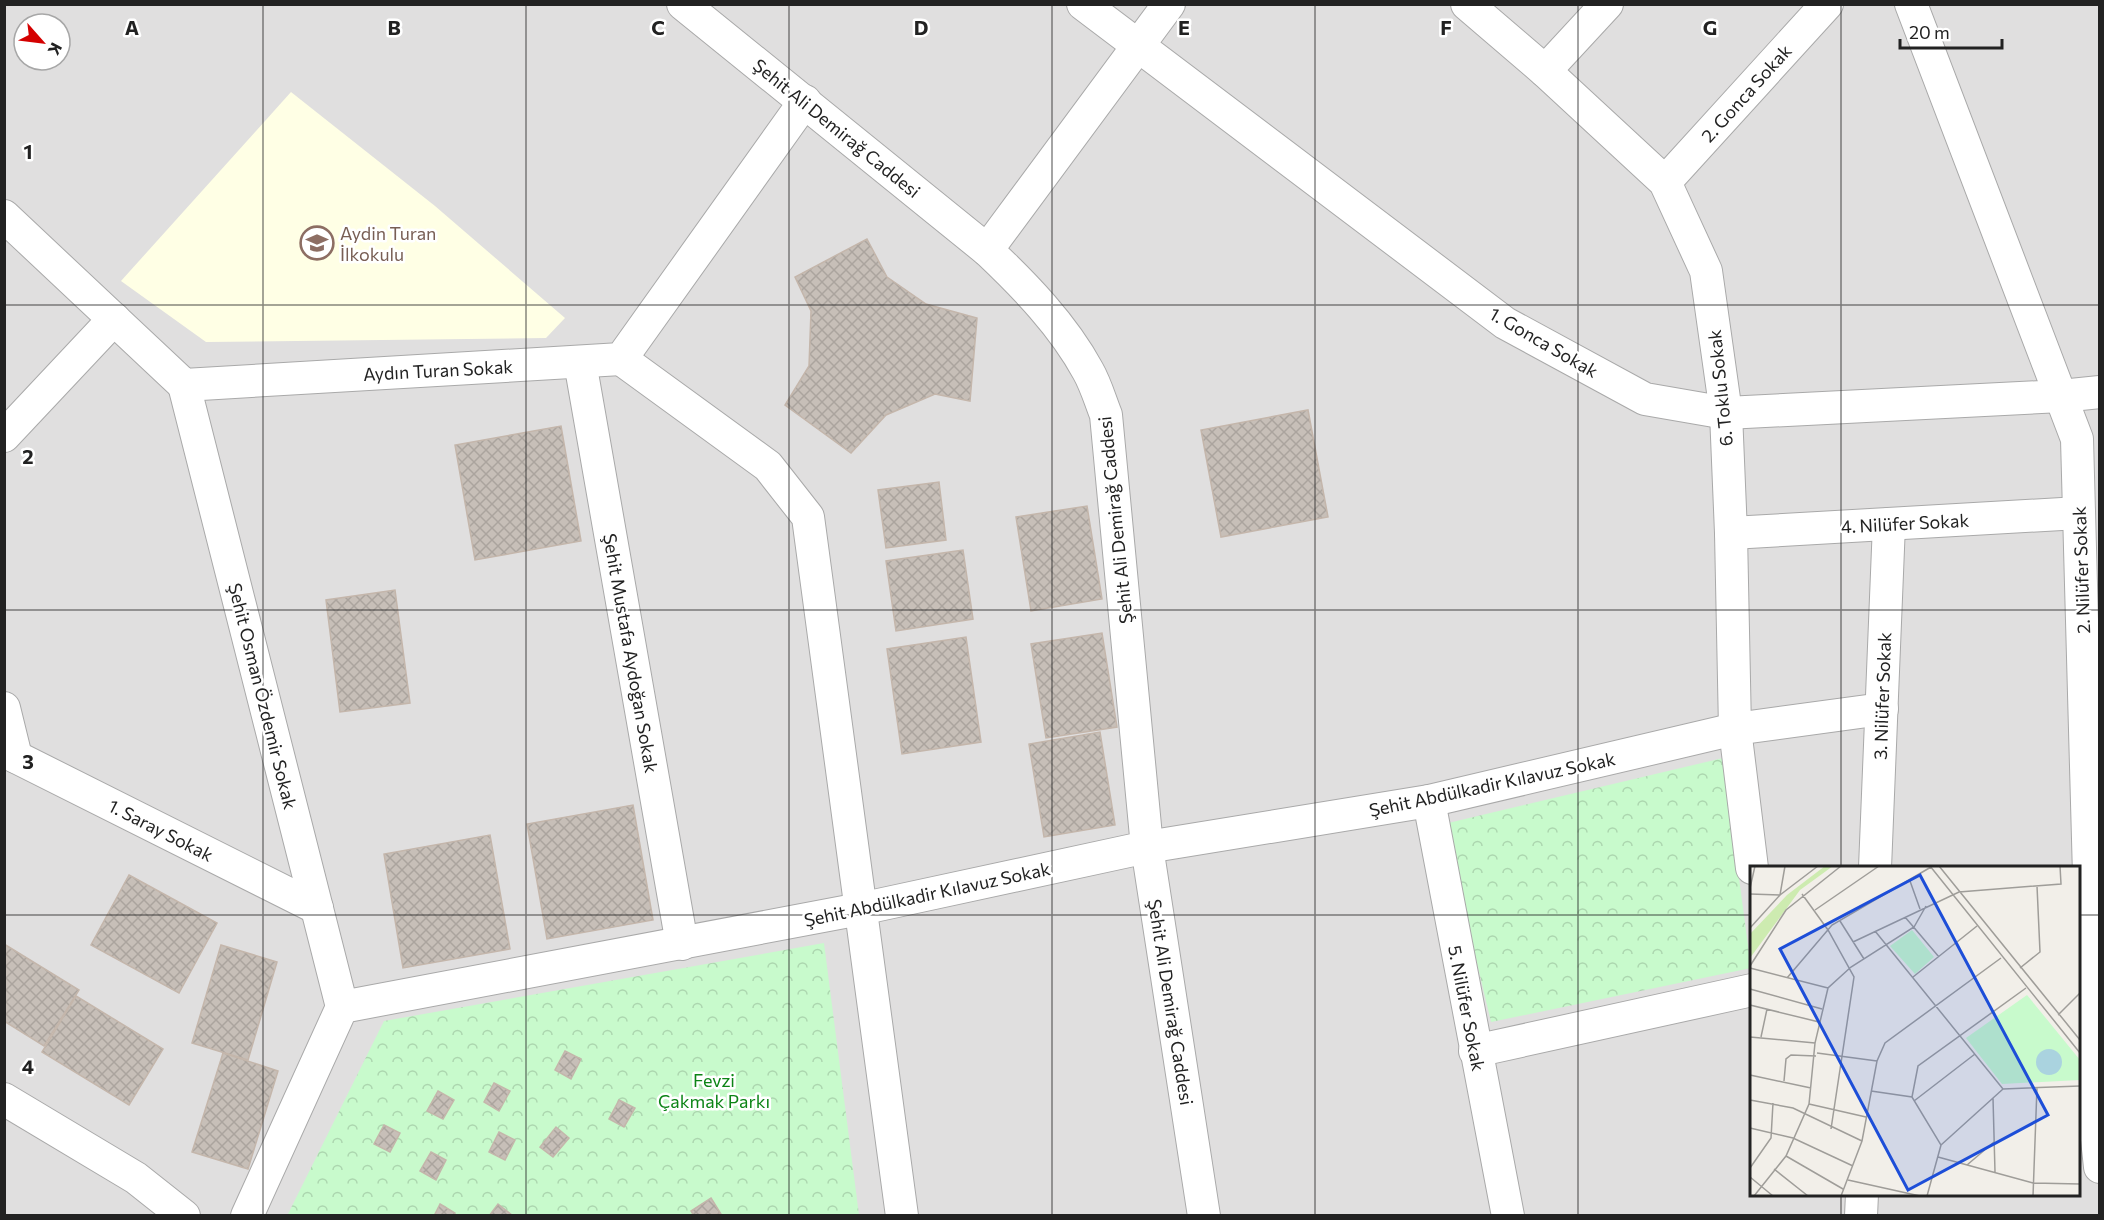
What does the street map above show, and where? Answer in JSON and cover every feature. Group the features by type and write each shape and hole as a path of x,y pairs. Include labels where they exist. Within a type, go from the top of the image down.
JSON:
{"street":[{"name":"Şehit Ali Demirağ Caddesi","path":"683,4 987,250 1027,287 1060,328 1088,371 1106,415 1147,847 1204,1215"},
{"name":"1. Gonca Sokak","path":"1083,4 1505,323 1645,399 1726,413 2061,396 2100,392"},
{"path":"987,250 1168,4"},
{"name":"6. Toklu Sokak","path":"1467,4 1545,71 1665,183 1706,271 1726,413 1731,533 1734,729 1752,866"},
{"path":"1545,71 1607,4"},
{"name":"2. Gonca Sokak","path":"1665,183 1827,4"},
{"name":"2. Nilüfer Sokak","path":"1911,4 2077,439 2087,1129 2100,1167"},
{"path":"805,101 621,359 768,466 808,517 902,1215"},
{"path":"4,216 184,385"},
{"path":"4,436 114,319"},
{"name":"Aydın Turan Sokak","path":"184,385 621,359"},
{"name":"Şehit Mustafa Aydoğan Sokak","path":"580,362 682,944"},
{"name":"Şehit Osman Özdemir Sokak","path":"184,385 342,1007"},
{"name":"4. Nilüfer Sokak","path":"1731,533 2079,513"},
{"name":"3. Nilüfer Sokak","path":"1875,866 1889,524"},
{"path":"4,708 10,754"},
{"name":"Şehit Abdülkadir Kılavuz Sokak","path":"342,1007 860,909 1147,847 1429,801 1734,729 1882,709"},
{"name":"1. Saray Sokak","path":"10,754 317,908"},
{"name":"5. Nilüfer Sokak","path":"1429,801 1508,1215"},
{"path":"1475,1051 1750,990"},
{"path":"247,1215 342,1007"},
{"path":"4,1099 136,1178 184,1215"},
{"path":"1861,1215 1862,1196"}],"shaded area":[{"path":"5,5 2099,5 2099,1215 5,1215"},
{"name":"Aydin Turan İlkokulu","path":"291,92 435,206 565,318 546,338 206,342 121,281"}],"green space":[{"path":"1723,758 1750,968 1491,1022 1444,824"},
{"name":"Fevzi Çakmak Parkı","path":"824,943 859,1215 287,1216 384,1021"}],"building":[{"path":"867,239 887,277 926,304 977,318 970,401 935,394 886,415 851,453 785,405 809,366 811,311 795,277"},
{"path":"1308,410 1328,517 1221,537 1201,430"},
{"path":"561,426 581,541 475,560 455,445"},
{"path":"939,482 946,540 886,548 878,490"},
{"path":"1087,506 1102,599 1031,611 1016,517"},
{"path":"963,550 973,619 896,631 886,561"},
{"path":"395,590 410,703 340,712 326,600"},
{"path":"1102,633 1117,727 1046,738 1031,644"},
{"path":"966,637 981,742 902,754 887,649"},
{"path":"1100,732 1115,825 1044,837 1029,744"},
{"path":"633,805 653,920 547,939 527,824"},
{"path":"490,835 510,949 403,968 384,854"},
{"path":"129,875 217,923 179,993 91,945"},
{"path":"4,944 79,990 44,1046 4,1021"},
{"path":"221,945 277,962 248,1060 192,1043"},
{"path":"76,996 163,1049 129,1105 42,1052"},
{"path":"565,1051 581,1059 571,1079 555,1070"},
{"path":"223,1053 278,1071 248,1169 192,1152"},
{"path":"494,1083 510,1091 499,1111 484,1102"},
{"path":"438,1091 454,1100 443,1119 427,1111"},
{"path":"619,1100 635,1108 624,1127 609,1119"},
{"path":"384,1125 400,1133 390,1152 374,1144"},
{"path":"556,1127 569,1138 553,1157 540,1147"},
{"path":"499,1132 515,1140 505,1160 489,1152"},
{"path":"431,1152 446,1160 436,1180 420,1171"},
{"path":"711,1198 721,1214 694,1216 691,1211"},
{"path":"440,1204 455,1213 454,1216 434,1216"},
{"path":"498,1204 512,1215 489,1216"}],"place":[{"name":"Aydin Turan İlkokulu","path":"317,243"}]}
